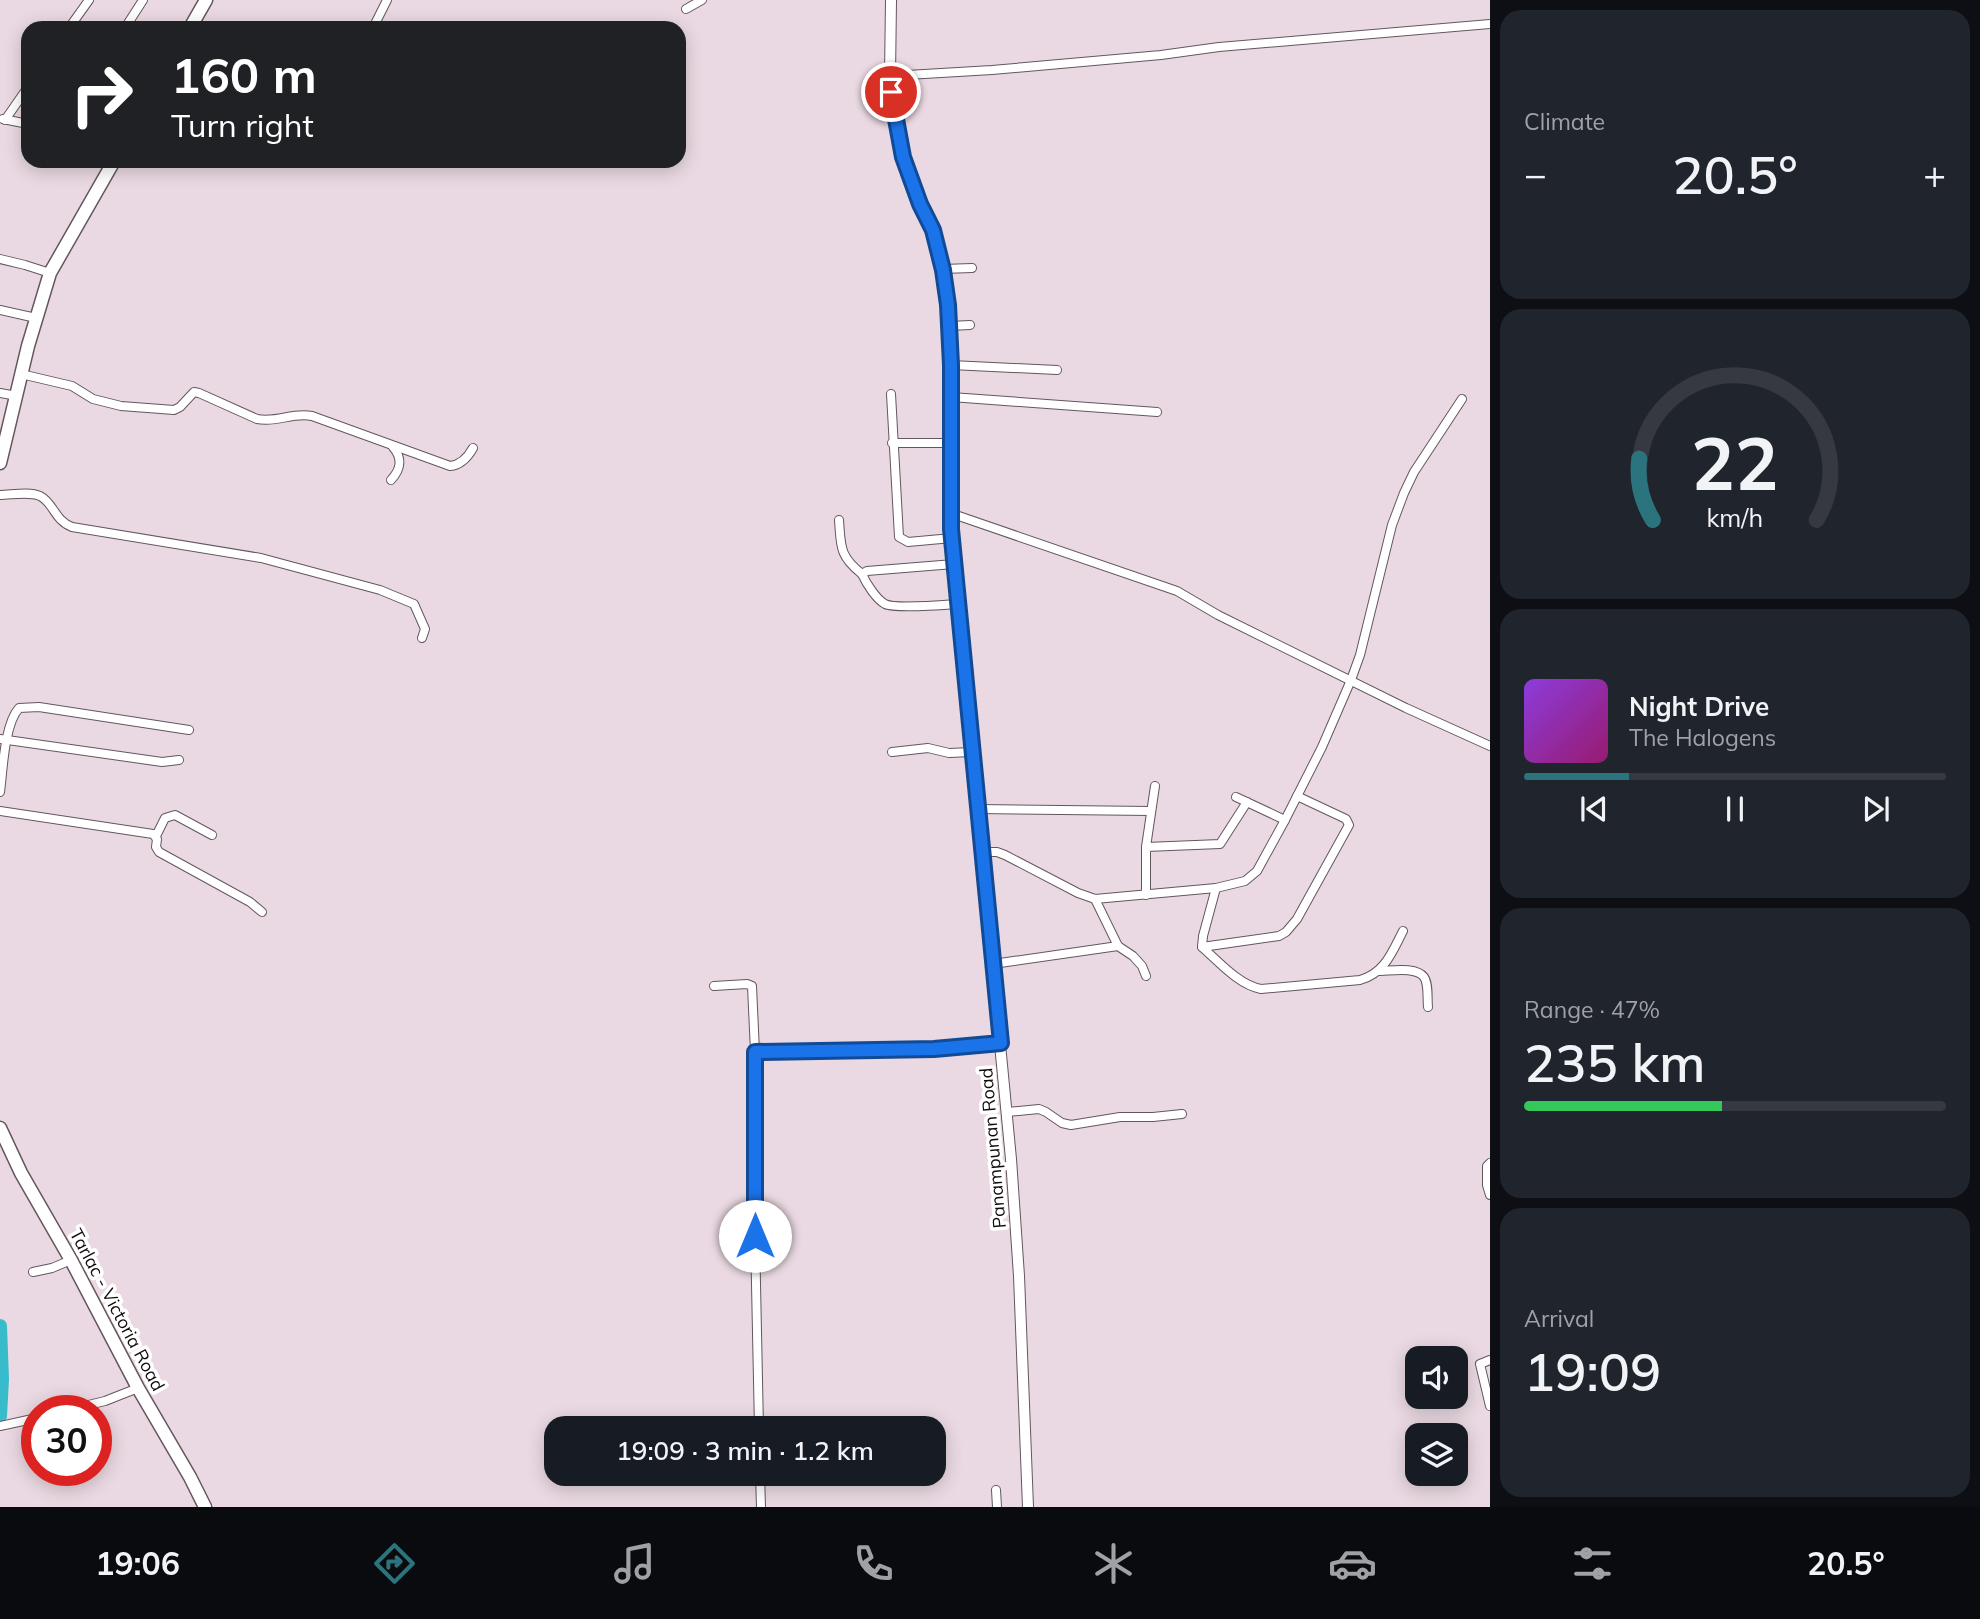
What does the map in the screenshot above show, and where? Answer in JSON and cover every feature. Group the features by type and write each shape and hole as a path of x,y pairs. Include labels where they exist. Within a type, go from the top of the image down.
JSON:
{"main road":[{"path":"194,21 206,0"},
{"path":"0,463 36,317 50,273 110,168"},
{"name":"Tarlac - Victoria Road","path":"0,1128 21,1173 205,1507"}],"street":[{"path":"74,21 89,0"},
{"path":"129,21 142,0"},
{"path":"376,21 387,0"},
{"path":"686,9 702,0"},
{"name":"Panampunan Road","path":"891,0 890,76 894,111 903,157 920,204 933,230 943,270 949,326 950,513 1007,1112 1019,1276 1028,1507"},
{"path":"890,76 1135,58 1219,47 1490,24"},
{"path":"21,96 3,119 21,123"},
{"path":"0,259 50,273"},
{"path":"943,270 972,268"},
{"path":"0,310 36,317"},
{"path":"949,326 970,325"},
{"path":"951,365 1058,370"},
{"path":"22,374 72,386 93,399 121,406 174,410 194,392 267,421 297,414 312,415 450,466 458,465 473,447"},
{"path":"0,393 17,396"},
{"path":"891,394 899,537 908,542 952,538"},
{"path":"951,397 1157,412"},
{"path":"982,852 1005,855 1095,899 1216,888 1250,878 1285,820 1322,747 1351,680 1398,508 1414,472 1462,399"},
{"path":"892,443 951,443"},
{"path":"391,444 398,453 400,463 391,480"},
{"path":"0,495 38,495 58,519 72,527 261,558 380,590 414,604 425,629 422,638"},
{"path":"950,513 1177,591 1218,615 1490,746"},
{"path":"839,520 841,549 886,604 957,604"},
{"path":"862,574 867,571 954,564"},
{"path":"0,792 3,739 15,712 24,706 188,730"},
{"path":"3,739 162,762 179,760"},
{"path":"891,752 928,748 948,752 972,752"},
{"path":"1146,895 1146,847 1154,786"},
{"path":"1202,947 1279,936 1297,919 1349,825 1346,819 1297,796"},
{"path":"1236,797 1285,820"},
{"path":"1146,847 1220,844 1247,802"},
{"path":"977,809 1151,811"},
{"path":"0,811 114,827 156,836"},
{"path":"212,835 175,815 165,818 156,836 156,847 159,852 250,902 262,912"},
{"path":"1202,947 1216,888"},
{"path":"1095,899 1118,946 1133,956 1146,976"},
{"path":"1202,947 1246,983 1261,989 1371,977 1388,959 1404,930"},
{"path":"993,964 1118,946"},
{"path":"1378,971 1407,971 1422,975 1426,980 1427,1007"},
{"path":"714,986 752,986 759,1416"},
{"path":"755,1052 934,1049 1001,1043"},
{"path":"1007,1112 1039,1109 1062,1123 1071,1125 1120,1116 1153,1118 1182,1114"},
{"path":"1490,1163 1486,1166 1490,1195"},
{"path":"33,1272 71,1260"},
{"path":"1490,1360 1480,1364 1490,1406"},
{"path":"112,1398 138,1388"},
{"path":"0,1426 21,1421"},
{"path":"760,1486 761,1507"},
{"path":"996,1490 997,1507"}],"waterway":[{"path":"0,1326 0,1416"}],"route":[{"path":"755,1236 755,1052 934,1049 1001,1043 951,529 951,365 948,305 933,230 920,204 903,157 891,92"}]}
